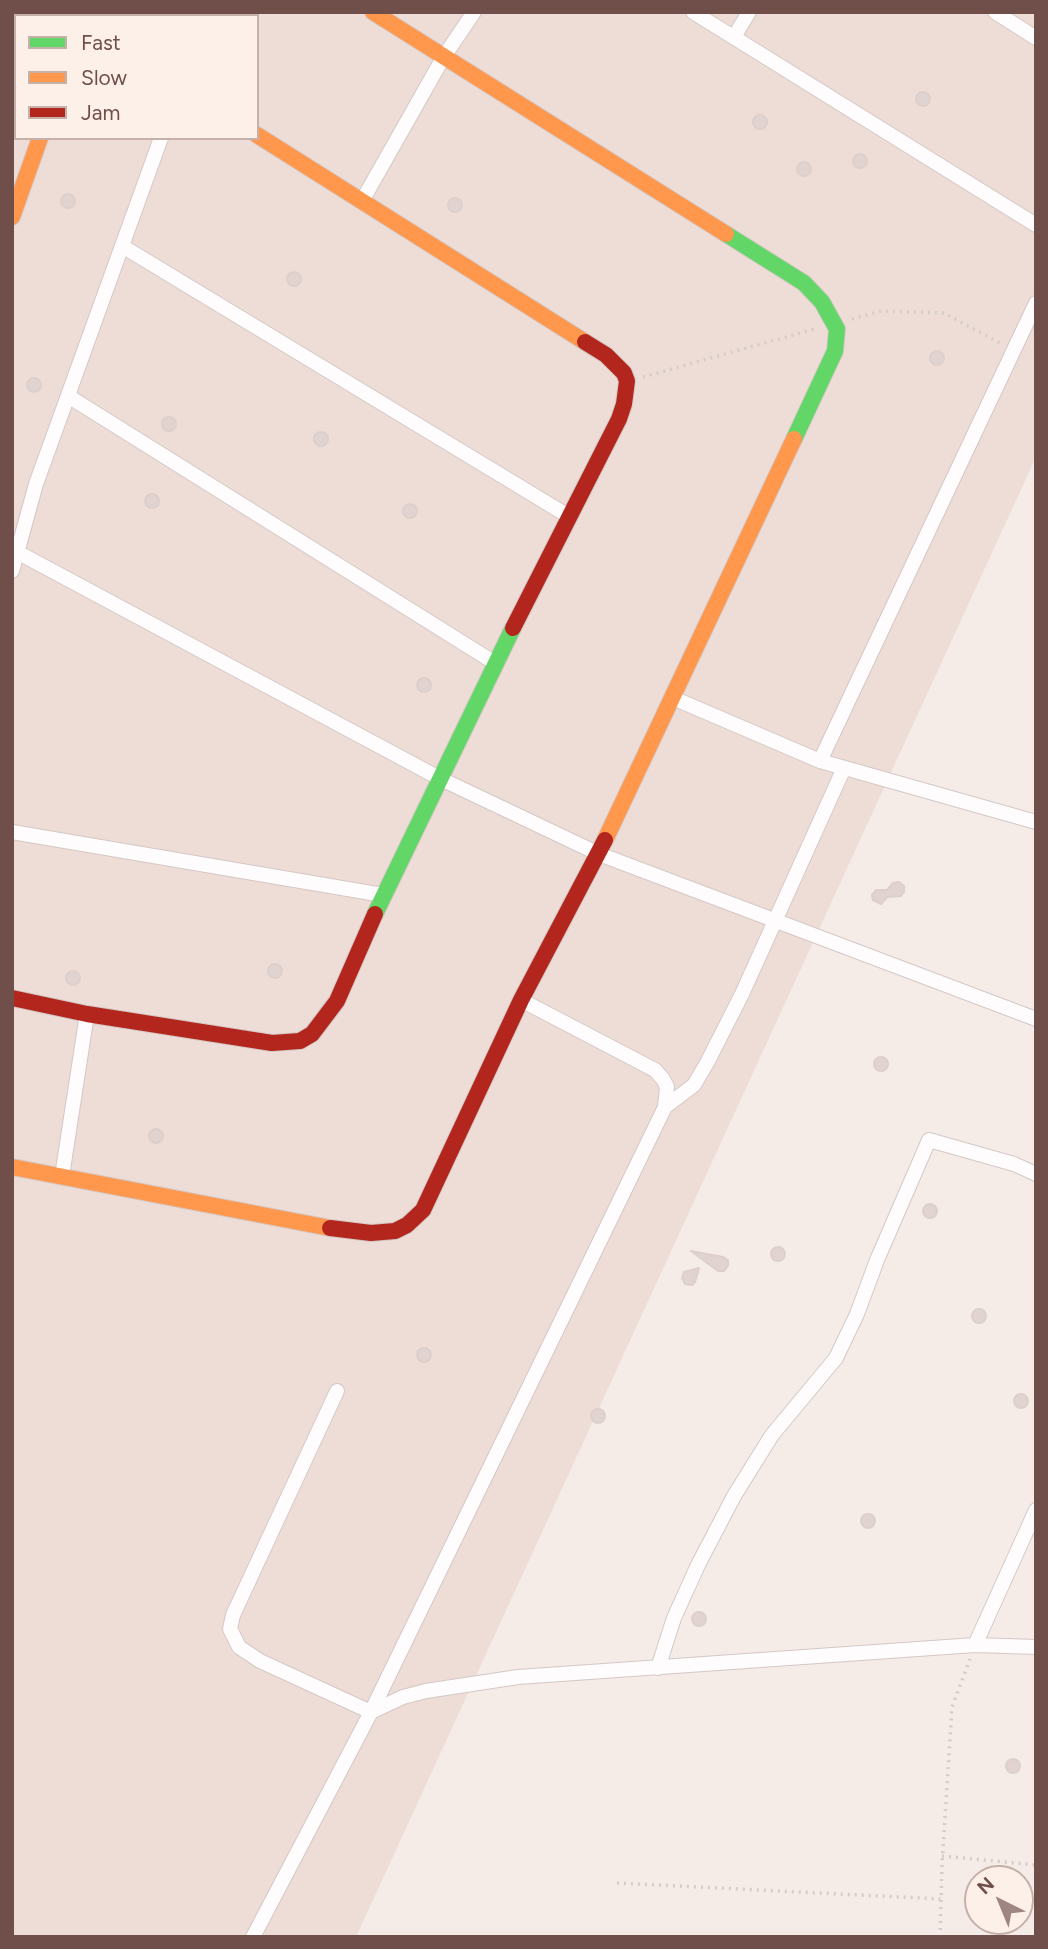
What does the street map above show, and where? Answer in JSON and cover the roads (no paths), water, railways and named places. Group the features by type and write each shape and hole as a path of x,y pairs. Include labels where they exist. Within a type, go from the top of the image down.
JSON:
{"street":[{"path":"12,1167 371,1233 395,1231 407,1225 423,1210 521,999 599,854 835,351 837,329 822,302 804,283 373,12"},
{"path":"362,201 443,58 474,12"},
{"path":"693,12 1036,225"},
{"path":"734,37 749,12"},
{"path":"995,12 1036,38"},
{"path":"12,998 87,1014 272,1043 293,1043 307,1038 337,1001 383,895 439,778 619,419 628,381 624,373 594,345 259,136"},
{"path":"12,217 18,184 39,140"},
{"path":"12,571 36,484 160,140"},
{"path":"122,246 570,517"},
{"path":"820,761 1036,303"},
{"path":"68,396 495,663"},
{"path":"17,552 439,778 599,854 1036,1019"},
{"path":"673,698 820,761 1036,822"},
{"path":"665,1107 694,1085 742,994 844,768"},
{"path":"12,832 383,895"},
{"path":"253,1937 371,1712 665,1107 667,1087 655,1070 521,999"},
{"path":"62,1176 87,1014"},
{"path":"658,1668 679,1607 734,1496 772,1435 836,1358 929,1140 1014,1164 1036,1174"},
{"path":"337,1391 233,1615 230,1629 239,1647 260,1661 371,1712 403,1697 462,1684 518,1677 975,1645 1036,1647"},
{"path":"975,1645 1036,1510"}]}
